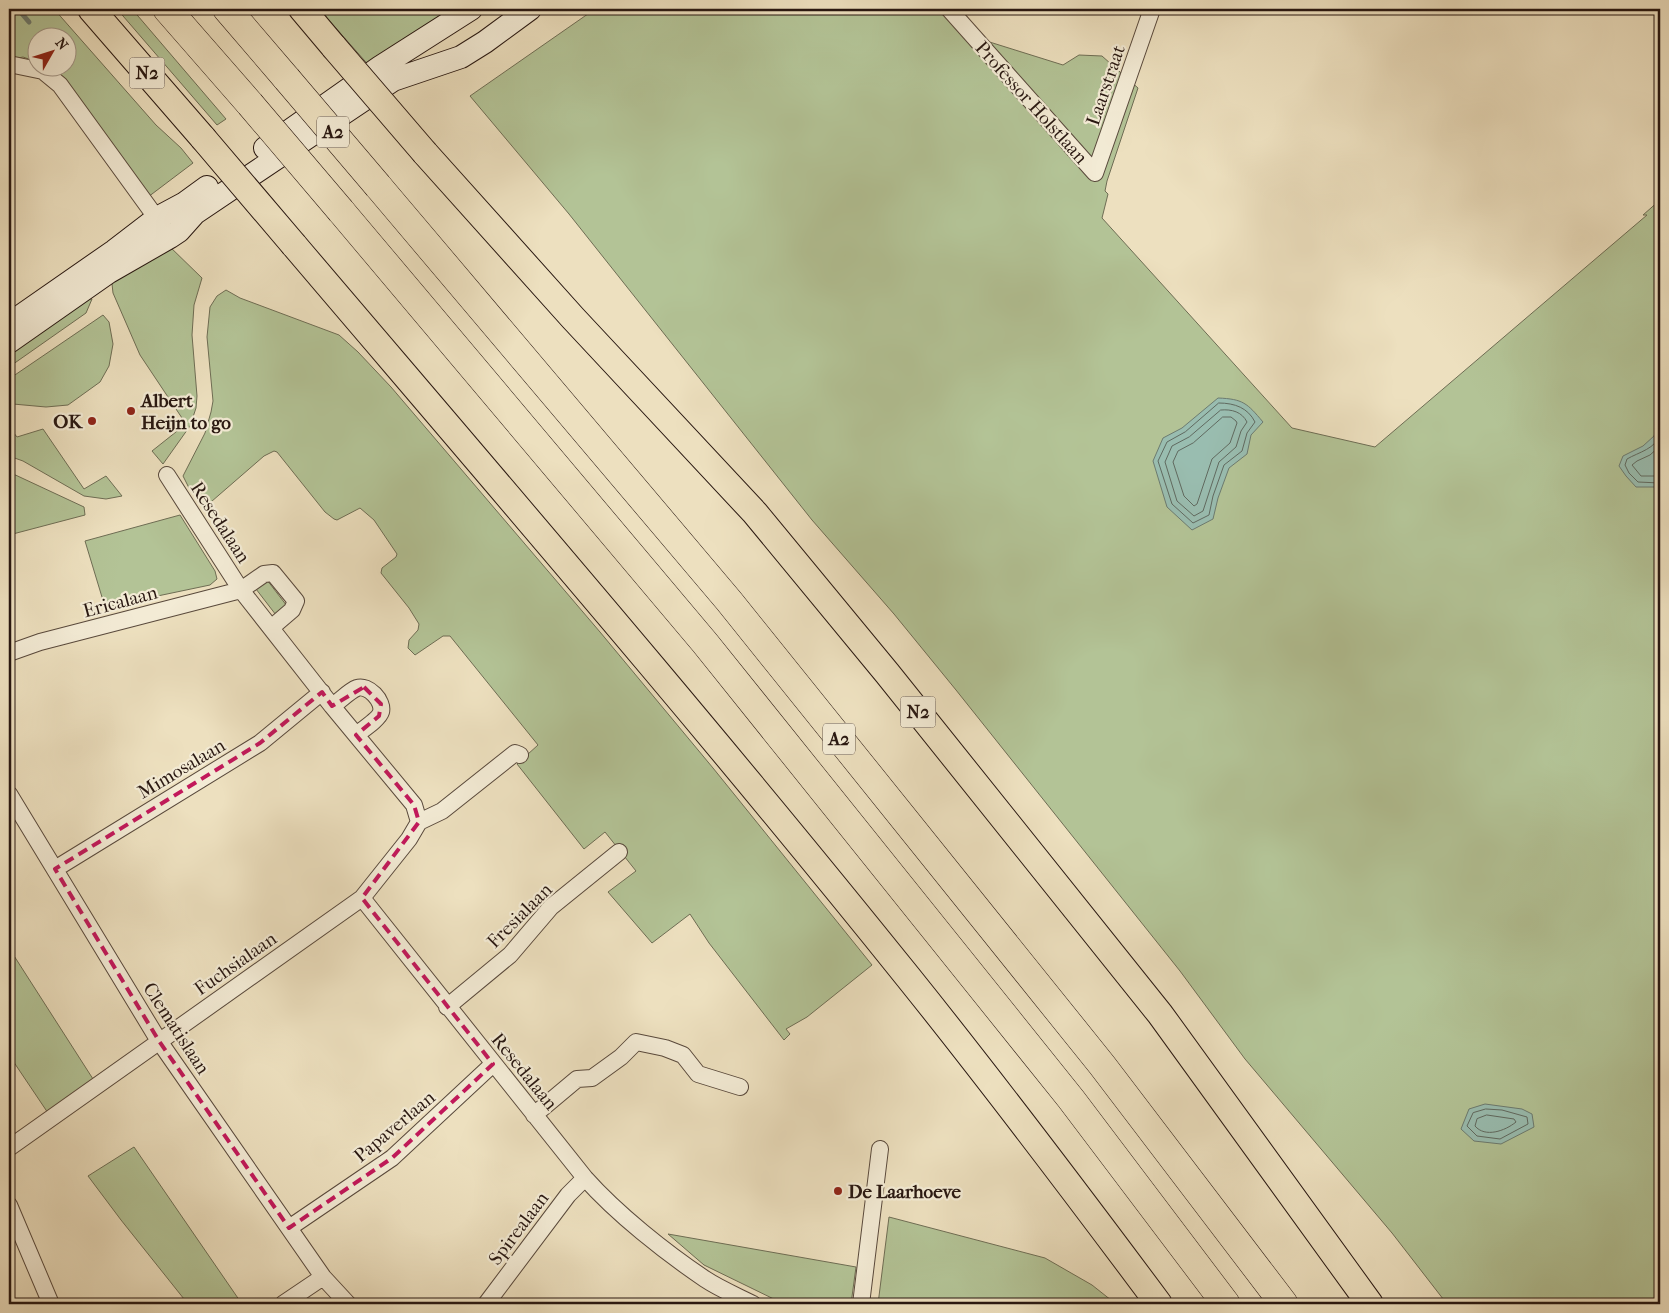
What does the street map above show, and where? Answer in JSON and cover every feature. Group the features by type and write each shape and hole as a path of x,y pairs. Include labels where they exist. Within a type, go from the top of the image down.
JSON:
{"highway":[{"name":"N2","path":"91,9 294,245 784,824 910,979 1159,1304"},
{"name":"A2","path":"168,9 705,643 1070,1099 1226,1304"},
{"name":"A2","path":"227,9 741,617 1102,1065 1284,1304"},
{"name":"N2","path":"302,9 426,153 573,318 723,477 836,611 1160,1014 1370,1304"}],"main road":[{"path":"9,324 114,251 157,218 185,202 380,67 471,9"},
{"path":"9,342 84,292 109,272 179,231 195,213 393,80 461,57 530,9"}],"street":[{"name":"Professor Holstlaan","path":"949,9 1095,174"},
{"name":"Laarstraat","path":"1095,174 1152,9"},
{"path":"9,64 43,71 60,85 170,237"},
{"name":"Resedalaan","path":"167,475 241,590 332,706 414,805 419,822"},
{"name":"Resedalaan","path":"241,590 264,574 273,573 296,601 292,610 271,628"},
{"name":"Ericalaan","path":"9,653 40,642 241,590"},
{"path":"332,706 357,688 364,687 370,690 381,704 382,711 379,716 356,735"},
{"name":"Mimosalaan","path":"55,869 260,743 322,692"},
{"path":"362,898 409,839 419,822 442,811 515,753 520,755"},
{"name":"Clematislaan","path":"9,794 159,1041 323,1276 348,1304"},
{"name":"Fresialaan","path":"447,1006 510,954 551,907 620,852"},
{"name":"Resedalaan","path":"362,898 534,1115 604,1199 674,1256 706,1279 753,1304"},
{"name":"Fuchsialaan","path":"9,1148 362,898"},
{"path":"534,1115 576,1079 592,1078 621,1057 636,1042 664,1048 683,1055 698,1074 740,1087"},
{"name":"Papaverlaan","path":"289,1228 392,1158 493,1064"},
{"path":"861,1304 880,1149"},
{"name":"Spirealaan","path":"486,1304 568,1195 585,1178"},
{"path":"9,1205 51,1304"},
{"path":"283,1304 323,1276"}],"highlighted area":[{"path":"364,687 381,704 379,716 356,735 414,805 419,822 362,898 493,1064 392,1158 289,1228 159,1041 55,869 260,743 322,692 332,706"}],"green space":[{"path":"9,9 54,9 71,28 28,28 28,59 23,57 9,60"},
{"path":"117,9 132,9 226,119 217,125"},
{"path":"319,9 460,9 372,69"},
{"path":"595,9 941,9 964,34 1063,65 1079,55 1102,56 1138,88 1107,181 1105,191 1108,194 1102,218 1292,428 1375,447 1647,215 1643,215 1660,200 1660,1304 1447,1304 1392,1233 1245,1059 1180,971 956,690 894,614 812,520 569,214 470,96"},
{"path":"78,36 156,125 181,148 193,163 148,197 57,78 78,78"},
{"path":"167,244 202,278 194,305 192,335 197,396 196,408 190,426 163,464 152,451 186,424 140,355 113,293 112,284 120,271"},
{"path":"226,290 240,298 339,335 358,352 391,387 600,632 872,965 807,1017 786,1029 790,1034 784,1040 709,943 690,914 652,943 608,892 636,871 605,832 584,849 517,764 538,745 450,636 443,636 415,655 408,648 409,640 418,630 419,624 409,608 381,573 382,568 396,557 397,554 374,520 360,508 337,520 334,519 325,512 277,452 274,451 264,456 204,508 189,488 183,476 205,433 213,401 207,337 210,307 217,296"},
{"path":"79,298 92,299 86,313 9,367 9,347"},
{"path":"103,315 109,322 113,344 109,366 100,382 68,405 46,407 9,402 9,379"},
{"path":"9,427 17,437 43,429 84,489 106,476 122,496 106,499 84,496 23,461 9,456"},
{"path":"9,472 84,507 85,515 9,535"},
{"path":"180,515 215,571 217,579 210,585 105,607 85,541"},
{"path":"267,580 287,606 276,615 256,589"},
{"path":"9,948 93,1079 48,1113 9,1055"},
{"path":"134,1147 242,1304 188,1304 88,1176"},
{"path":"889,1217 1045,1258 1092,1285 1116,1304 878,1304"},
{"path":"668,1234 856,1267 851,1304 784,1304 704,1265"}],"water":[{"path":"1218,398 1233,399 1244,403 1263,422 1251,435 1247,454 1229,468 1218,498 1213,519 1192,530 1167,507 1153,461 1163,438 1182,428"},
{"path":"1660,417 1660,487 1636,487 1619,466 1623,456 1643,446 1654,436"},
{"path":"1485,1104 1522,1109 1532,1114 1534,1127 1501,1144 1474,1141 1461,1129 1469,1109"}],"waterway":[{"path":"18,9 29,22"}],"place":[{"name":"Albert Heijn to go","path":"131,411"},
{"name":"OK","path":"92,421"},
{"name":"De Laarhoeve","path":"838,1191"}]}
